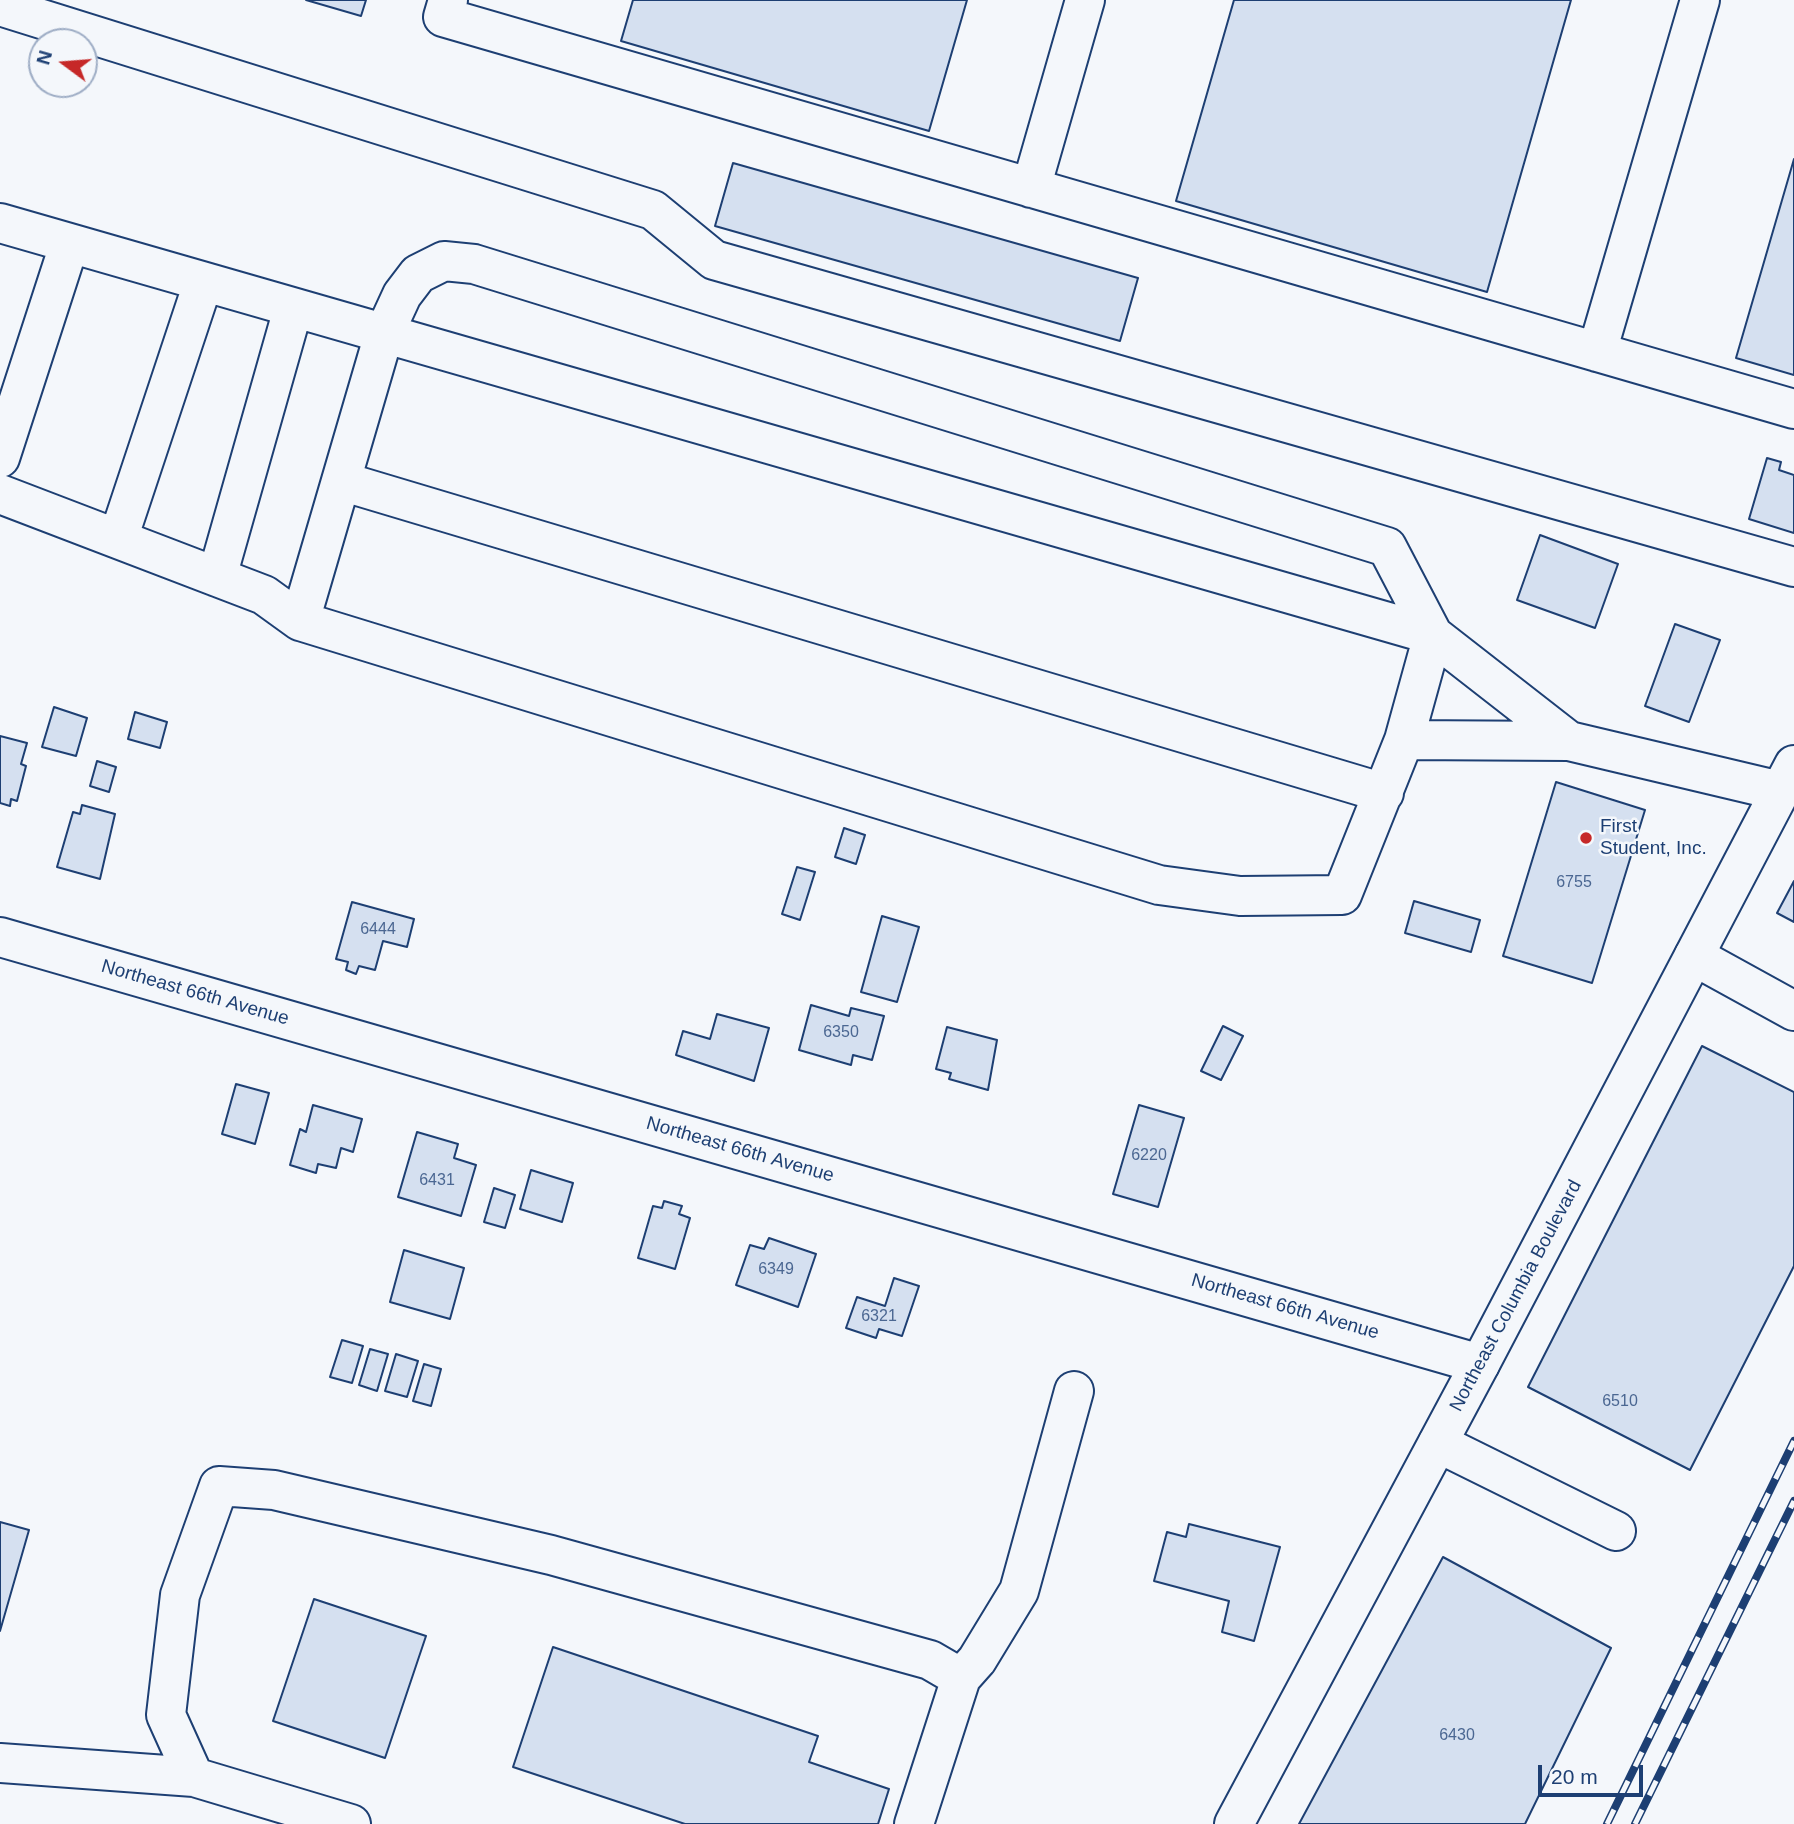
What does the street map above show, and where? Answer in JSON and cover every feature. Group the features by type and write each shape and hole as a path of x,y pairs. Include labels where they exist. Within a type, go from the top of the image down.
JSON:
{"street":[{"path":"448,0 443,18 1794,409"},
{"path":"1031,188 1085,0"},
{"path":"1597,352 1700,0"},
{"path":"0,6 653,210 714,260 1794,567"},
{"path":"0,223 1433,635 1569,741"},
{"path":"0,458 69,245"},
{"path":"0,494 264,595 300,621 1159,885 1240,896 1342,895 1404,740 1433,635 1387,547 474,264 444,261 418,274 402,295 384,334 300,621"},
{"path":"118,539 203,283"},
{"path":"217,577 293,309"},
{"path":"341,481 1384,793"},
{"path":"1404,740 1569,741 1787,778"},
{"name":"Northeast Columbia Boulevard","path":"1234,1824 1480,1364 1787,778"},
{"name":"Northeast 66th Avenue","path":"0,937 1480,1364"},
{"path":"1694,956 1794,1011"},
{"path":"914,1824 961,1678 977,1660 1019,1591 1074,1391"},
{"path":"1438,1443 1615,1531"},
{"path":"194,1777 166,1715 180,1595 219,1486 274,1490 551,1555 930,1660 961,1678"},
{"path":"0,1763 194,1777 351,1824"}],"building":[{"path":"306,0 366,0 361,16"},
{"path":"633,0 967,0 929,131 621,41"},
{"path":"1234,0 1571,0 1487,292 1176,201"},
{"path":"1794,159 1794,375 1736,358"},
{"path":"733,163 1138,278 1120,341 715,226"},
{"path":"1767,458 1781,462 1779,470 1794,475 1794,533 1749,519"},
{"path":"1540,535 1618,564 1595,628 1517,600"},
{"path":"1675,624 1720,640 1689,722 1645,706"},
{"path":"54,707 87,718 76,756 42,747"},
{"path":"135,712 167,722 160,748 128,739"},
{"path":"0,736 27,743 21,764 26,766 17,801 11,799 10,806 0,803"},
{"path":"97,761 116,767 109,792 90,786"},
{"path":"1556,782 1645,810 1592,983 1503,956"},
{"path":"82,805 115,814 100,879 57,867 73,812 80,814"},
{"path":"844,828 865,835 856,864 835,857"},
{"path":"797,867 815,872 800,920 782,914"},
{"path":"1794,881 1794,922 1777,913"},
{"path":"1414,901 1480,920 1471,952 1405,933"},
{"path":"352,902 414,919 407,947 383,941 375,970 359,966 356,974 346,970 348,962 336,959"},
{"path":"882,916 919,927 897,1002 861,992"},
{"path":"811,1005 849,1016 851,1008 884,1016 872,1060 853,1055 851,1065 799,1050"},
{"path":"717,1014 769,1028 754,1081 676,1055 683,1031 710,1039"},
{"path":"1223,1026 1243,1036 1221,1080 1201,1071"},
{"path":"947,1027 997,1040 988,1090 949,1079 951,1073 936,1069"},
{"path":"1702,1046 1794,1092 1794,1266 1690,1470 1528,1387"},
{"path":"236,1084 269,1093 255,1144 222,1134"},
{"path":"313,1105 362,1119 353,1152 341,1148 336,1168 318,1164 316,1173 290,1165 300,1129 306,1132"},
{"path":"1139,1105 1184,1118 1158,1207 1113,1194"},
{"path":"417,1132 458,1144 454,1158 476,1165 461,1216 398,1197"},
{"path":"531,1170 573,1183 562,1222 520,1209"},
{"path":"494,1188 515,1195 505,1228 484,1222"},
{"path":"664,1201 682,1206 679,1214 690,1218 675,1269 638,1258 653,1206 662,1208"},
{"path":"769,1238 816,1254 798,1307 736,1285 750,1245 764,1249"},
{"path":"404,1250 464,1268 450,1319 390,1302"},
{"path":"894,1278 919,1286 902,1336 879,1329 876,1338 846,1328 857,1297 885,1306"},
{"path":"342,1340 363,1346 352,1383 330,1377"},
{"path":"370,1349 388,1354 377,1391 359,1385"},
{"path":"396,1354 418,1361 407,1397 385,1391"},
{"path":"424,1364 441,1369 431,1406 413,1401"},
{"path":"0,1522 29,1530 0,1631"},
{"path":"1189,1524 1280,1547 1254,1641 1222,1632 1229,1601 1154,1581 1167,1532 1186,1537"},
{"path":"1443,1557 1611,1648 1525,1824 1299,1824"},
{"path":"314,1599 426,1636 385,1758 273,1721"},
{"path":"553,1647 818,1736 809,1762 889,1789 878,1824 685,1824 513,1767"}],"railway":[{"path":"1607,1824 1794,1441"},
{"path":"1635,1824 1794,1501"}],"place":[{"name":"First Student, Inc.","path":"1586,838"}]}
